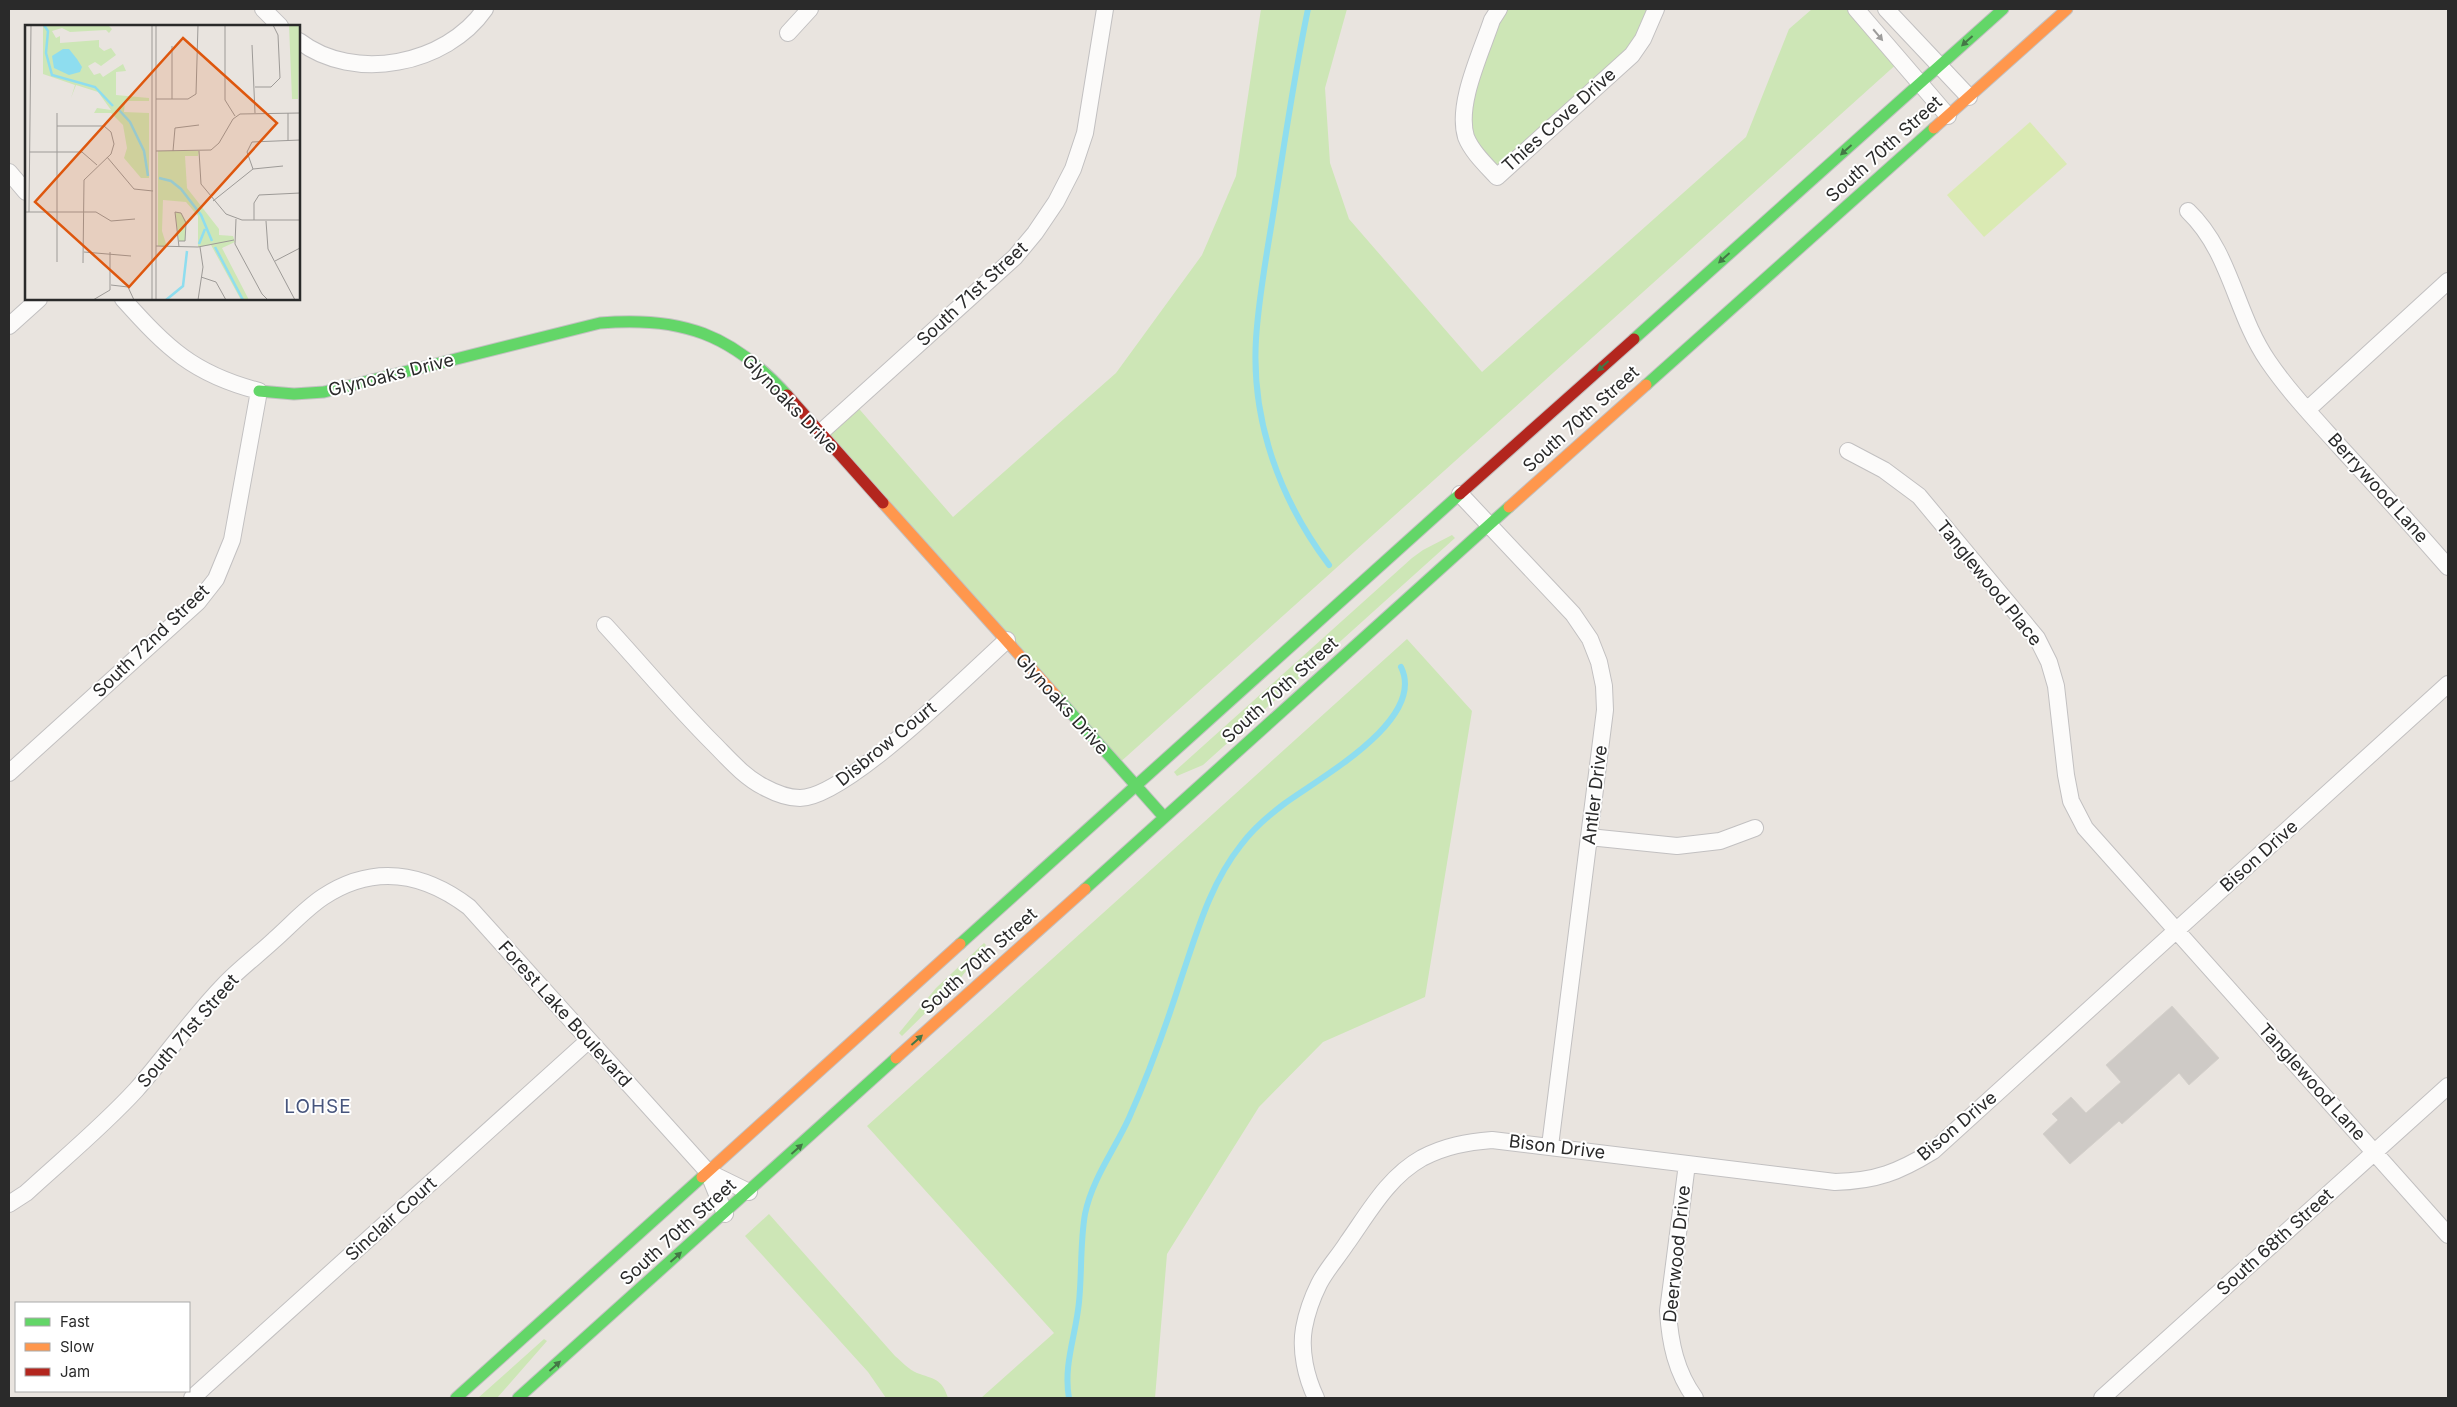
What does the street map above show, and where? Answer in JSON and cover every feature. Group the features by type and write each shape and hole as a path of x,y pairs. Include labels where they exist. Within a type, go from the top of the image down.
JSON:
{"main road":[{"name":"South 70th Street","path":"456,1398 1460,494 2003,9"},
{"name":"South 70th Street","path":"518,1398 725,1214 1489,525 2067,9"},
{"name":"Glynoaks Drive","path":"258,392 294,394 324,392 600,323 626,320 658,321 683,326 713,336 741,352 772,380 1164,818"}],"street":[{"path":"263,9 279,25"},
{"path":"300,42 326,55 344,61 370,64 394,62 419,57 443,46 464,32 485,9"},
{"path":"788,33 810,9"},
{"name":"South 71st Street","path":"820,432 1015,257 1035,233 1056,202 1073,168 1085,133 1105,9"},
{"name":"Thies Cove Drive","path":"1499,9 1492,20 1464,106 1463,121 1467,137 1473,149 1497,177 1632,55 1643,39 1656,9"},
{"path":"1856,9 1948,116"},
{"path":"1886,9 1969,97"},
{"path":"9,172 25,191"},
{"name":"Berrywood Lane","path":"2188,211 2199,222 2221,256 2258,345 2286,386 2448,567"},
{"path":"2307,410 2448,281"},
{"path":"9,326 38,300"},
{"name":"Glynoaks Drive","path":"124,300 176,354 202,372 231,384 258,392"},
{"name":"South 72nd Street","path":"9,772 198,602 216,579 232,540 258,392"},
{"name":"Tanglewood Place","path":"1848,452 1884,470 1919,496 2037,638 2049,662 2056,686 2066,775 2071,801 2085,828 2100,847 2176,929"},
{"name":"Antler Drive","path":"1460,494 1573,614 1590,639 1599,662 1604,686 1605,710 1550,1146"},
{"name":"Disbrow Court","path":"605,625 702,732 740,770 763,787 780,794 800,798 812,796 838,785 868,762 1006,640"},
{"name":"Bison Drive","path":"1316,1398 1306,1373 1303,1354 1304,1329 1310,1304 1320,1282 1384,1190 1402,1173 1422,1159 1444,1148 1468,1142 1492,1140 1835,1182 1860,1182 1907,1167 1933,1151 2448,684"},
{"path":"1590,837 1678,846 1720,841 1755,828"},
{"name":"South 71st Street","path":"9,1204 26,1193 117,1110 224,985 321,898 343,886 362,879 387,876 408,877"},
{"name":"Forest Lake Boulevard","path":"408,877 449,892 469,907 708,1172 725,1214"},
{"name":"Tanglewood Lane","path":"2176,929 2448,1235"},
{"name":"Sinclair Court","path":"192,1398 589,1040"},
{"name":"South 68th Street","path":"2102,1398 2448,1086"},
{"name":"Deerwood Drive","path":"1687,1164 1668,1311 1669,1336 1675,1360 1694,1398"},
{"name":"Forest Lake Boulevard","path":"708,1172 749,1192"}],"green space":[{"path":"1261,9 1347,9 1325,88 1330,163 1349,219 1482,372 1746,137 1789,29 1812,9 1856,9 1900,61 1117,765 820,433 854,403 953,517 1116,373 1202,255 1236,176"},
{"path":"1499,9 1656,9 1643,39 1497,177 1463,121"},
{"path":"2030,122 2067,164 1984,237 1947,195"},
{"path":"1452,535 1455,538 1203,765 1177,776 1174,772 1412,558"},
{"path":"1407,639 1472,711 1425,997 1323,1042 1259,1107 1167,1254 1155,1398 981,1398 1054,1333 867,1126"},
{"path":"984,943 986,945 959,980 902,1036 899,1033 936,988"},
{"path":"769,1214 895,1356 914,1372 940,1383 946,1391 948,1398 886,1398 868,1372 745,1236"},
{"path":"544,1339 547,1341 497,1398 478,1398"}],"building":[{"path":"2172,1006 2219,1058 2189,1085 2179,1073 2122,1124 2119,1121 2070,1164 2043,1134 2058,1120 2052,1114 2071,1097 2086,1113 2121,1082 2106,1065"}],"waterway":[{"path":"1308,9 1262,285 1257,321 1256,370 1258,400 1272,458 1296,514 1329,565"},
{"path":"1069,1398 1069,1362 1079,1302 1082,1236 1088,1201 1098,1176 1129,1118 1143,1084 1205,909 1230,860 1261,823 1284,804 1365,746 1385,727 1399,707 1405,687 1401,667"}],"traffic: fast":[{"path":"1634,339 2003,9"},
{"path":"1646,385 1934,128"},
{"path":"259,391 294,394 324,392 600,323 629,322 656,323 680,327 703,334 725,344 746,357 787,395"},
{"path":"960,944 1460,494"},
{"path":"1085,889 1509,507"},
{"path":"1056,696 1164,817"},
{"path":"518,1398 896,1058"},
{"path":"456,1398 702,1177"}],"traffic: slow":[{"path":"1934,128 2067,9"},
{"path":"1509,507 1646,385"},
{"path":"883,503 1056,696"},
{"path":"896,1058 1085,889"},
{"path":"702,1177 960,944"}],"traffic: jam":[{"path":"1460,494 1634,339"},
{"path":"787,395 883,503"}],"district":[{"name":"LOHSE","path":"318,1106"}]}
